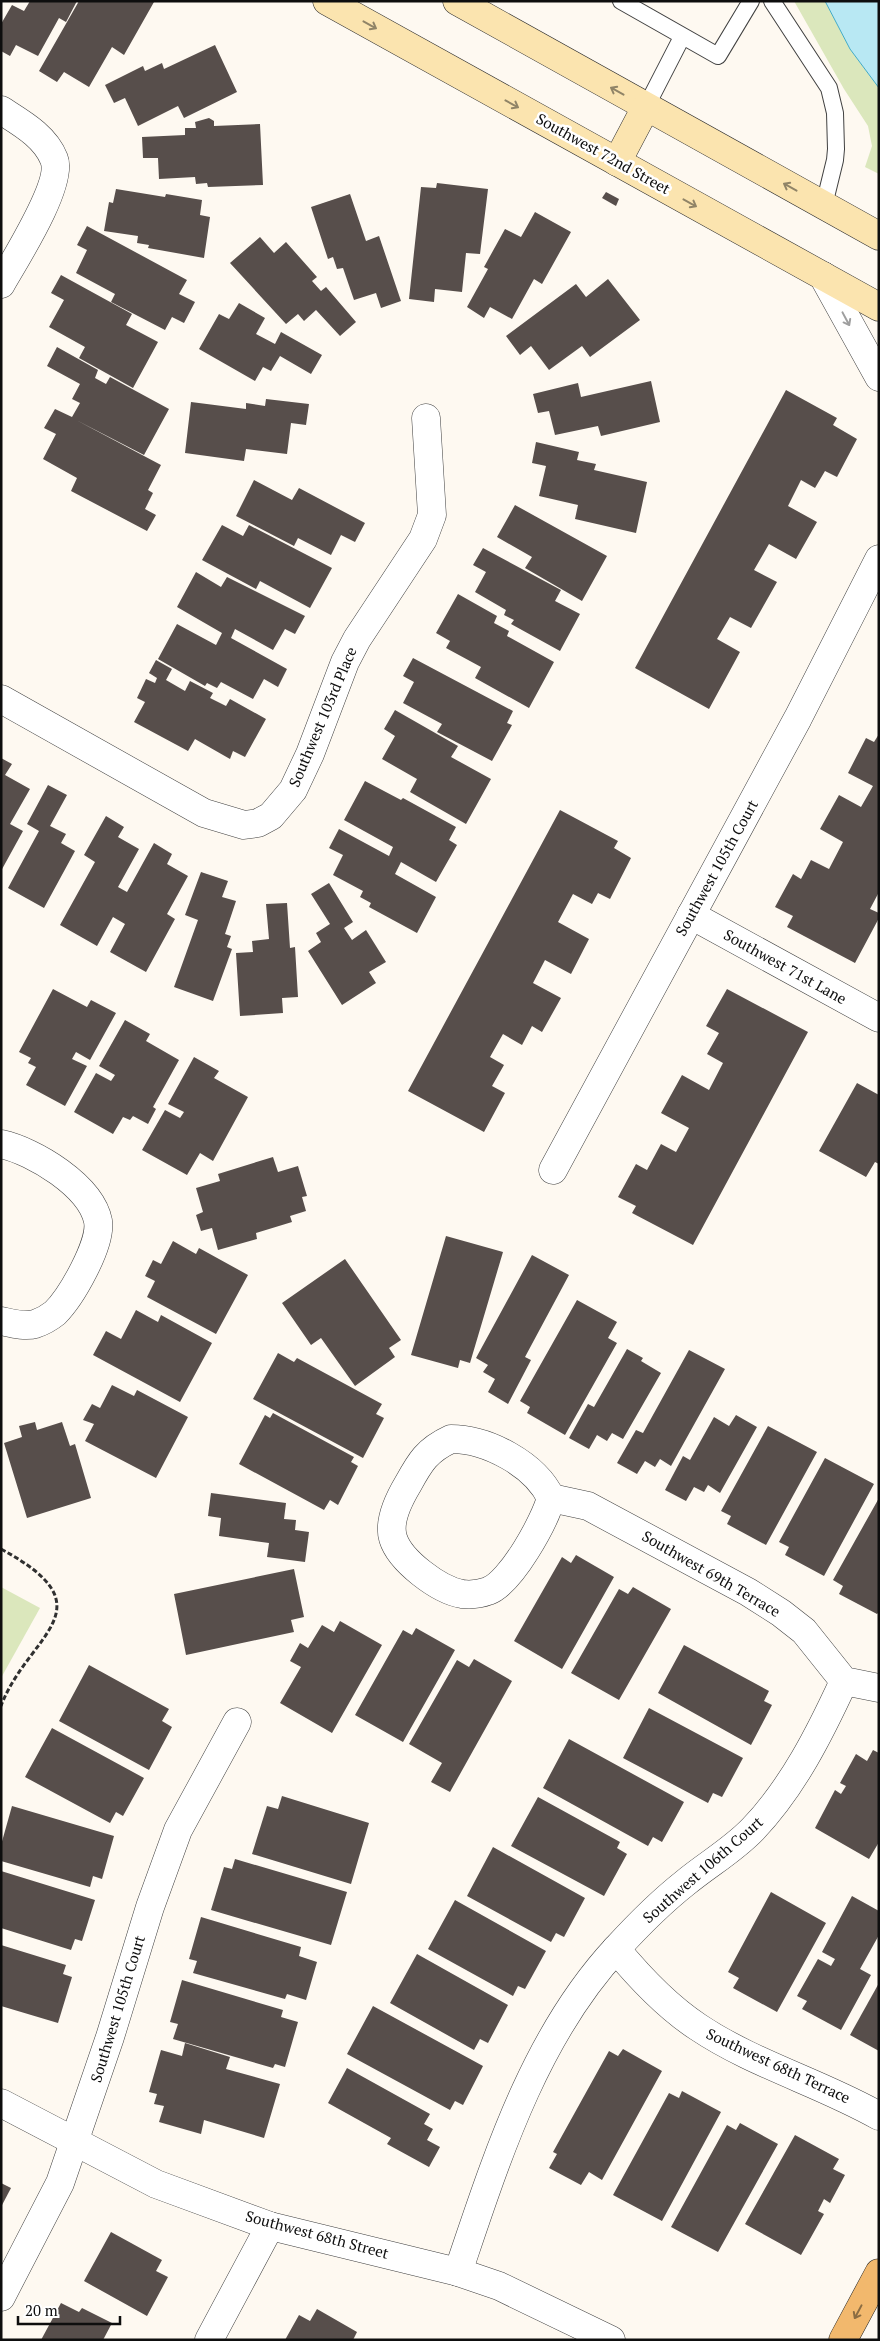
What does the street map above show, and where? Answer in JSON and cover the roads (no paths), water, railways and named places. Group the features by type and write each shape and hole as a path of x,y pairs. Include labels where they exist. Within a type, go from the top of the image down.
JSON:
{"main road":[{"name":"Southwest 72nd Street","path":"327,1 879,307"},
{"path":"457,1 879,236"},
{"path":"617,162 646,106"},
{"path":"843,2340 879,2273"}],"street":[{"path":"1,110 24,125 45,143 55,161 54,180 46,202 1,284"},
{"path":"823,276 879,376"},
{"name":"Southwest 103rd Place","path":"1,699 204,813 244,825 258,823 271,816 293,790 310,754 345,662 357,639 423,540 432,514 426,418"},
{"name":"Southwest 105th Court","path":"553,1170 798,718 878,562"},
{"name":"Southwest 71st Lane","path":"691,915 879,1018"},
{"path":"1,1144 18,1148 76,1184 91,1201 98,1223 95,1241 88,1260 67,1298 53,1314 34,1325 1,1321"},
{"path":"451,1439 465,1439 481,1443 522,1464 536,1476 551,1498 541,1525 501,1583 491,1590 476,1594 462,1594 448,1590 412,1566 399,1552 393,1538 392,1524 397,1507 420,1462 435,1446 451,1439"},
{"name":"Southwest 69th Terrace","path":"551,1498 588,1506 748,1592 781,1613 804,1631 844,1681"},
{"path":"844,1681 879,1688"},
{"name":"Southwest 106th Court","path":"458,2272 489,2180 522,2100 560,2028 582,1992 616,1949 685,1883 729,1851 753,1829 773,1806 824,1725 844,1681"},
{"name":"Southwest 105th Court","path":"1,2297 60,2183 110,2037 150,1907 175,1838 237,1722"},
{"name":"Southwest 68th Terrace","path":"616,1949 644,1983 698,2028 753,2057 850,2099 879,2116"},
{"name":"Southwest 68th Street","path":"1,2103 74,2143 156,2184 270,2226 458,2272 499,2286 597,2336"},
{"path":"209,2340 270,2226"}],"lane":[{"path":"621,1 718,56 751,1"},
{"path":"772,1 830,88 835,114 836,155 824,206"},
{"path":"646,106 682,37"}],"water":[{"path":"825,1 879,1 879,88 850,49"}]}
